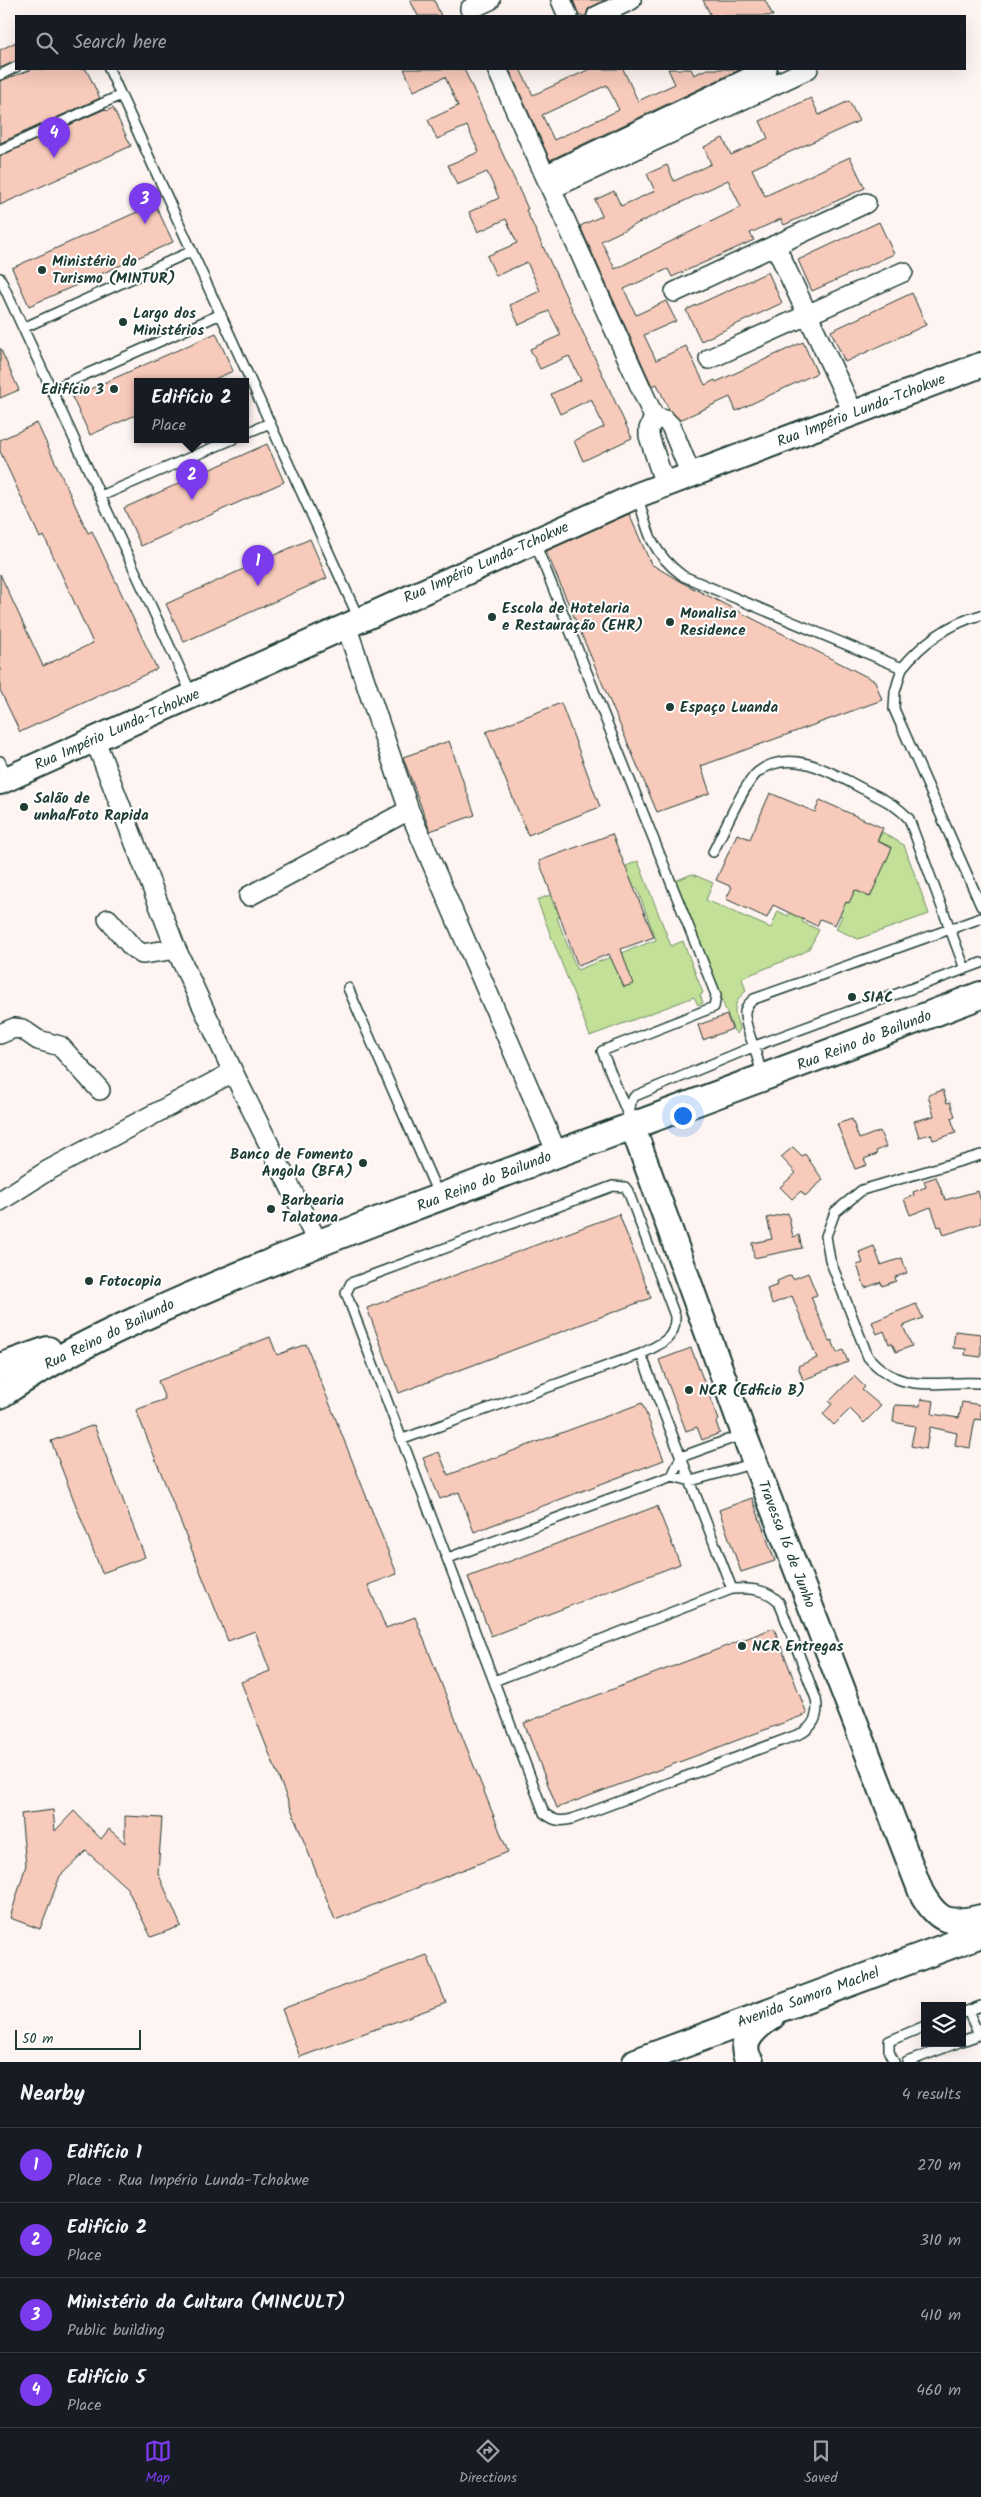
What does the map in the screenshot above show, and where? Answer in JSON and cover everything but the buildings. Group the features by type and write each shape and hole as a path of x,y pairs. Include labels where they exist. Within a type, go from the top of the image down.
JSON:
{"main road":[{"name":"Rua Reino do Bailundo","path":"0,1396 39,1368 216,1283 557,1153 626,1124 762,1079 981,995"},
{"path":"0,1367 216,1283"},
{"name":"Avenida Samora Machel","path":"636,2062 979,1931"},
{"path":"750,2062 746,2056 746,2044 750,2033 758,2025 795,2002"}],"street":[{"path":"470,8 490,0"},
{"path":"561,0 568,15"},
{"path":"599,15 631,0"},
{"path":"497,70 654,417"},
{"path":"548,182 765,70"},
{"path":"548,182 806,70"},
{"path":"676,292 866,204"},
{"path":"775,246 853,412"},
{"path":"708,359 903,272"},
{"name":"Rua Império Lunda-Tchokwe","path":"3,774 92,740 534,540 638,495 981,365"},
{"path":"654,417 665,420 671,426 691,475"},
{"path":"654,417 648,429 648,436 665,485"},
{"path":"353,622 409,810 557,1153"},
{"path":"92,740 100,753 176,949 233,1072 318,1243"},
{"path":"249,896 409,810"},
{"path":"108,919 132,948 142,954 176,949"},
{"path":"0,1034 14,1028 22,1030 38,1040 60,1046 100,1090"},
{"path":"0,1201 47,1171 233,1072"},
{"name":"Travessa 16 de Junho","path":"626,1124 921,1892 931,1909 943,1919 962,1922 979,1931"}],"lane":[{"path":"0,75 15,68"},
{"path":"109,70 270,423 353,622"},
{"path":"0,150 121,95"},
{"path":"23,328 192,251"},
{"path":"0,278 192,695"},
{"path":"51,390 221,314"},
{"path":"249,432 270,423"},
{"path":"101,496 224,443"},
{"path":"638,495 649,538 658,554 667,564 683,576 902,668"},
{"path":"534,540 716,995 714,1007 602,1051 626,1124"},
{"path":"981,615 941,633 913,654 902,668 895,692 894,709 981,906"},
{"path":"713,852 756,774 766,766 780,762 797,762 813,765 832,773 900,809 909,819 949,929 966,969"},
{"path":"762,1079 755,1046 745,1016 748,1004 754,1000 981,918"},
{"path":"626,1124 630,1101 635,1096 755,1046 981,963"},
{"path":"348,988 440,1197"},
{"path":"981,1155 862,1190 835,1212 826,1236 833,1269 868,1357 878,1368 888,1376 907,1383 981,1383"},
{"path":"403,1439 641,1354 668,1341 675,1324 675,1316 625,1187 613,1186 349,1285 346,1293 544,1813 552,1819 562,1821 802,1734 811,1728 818,1709 779,1602 773,1595 764,1591 745,1588 732,1590 494,1681"},
{"path":"641,1354 732,1590"},
{"path":"672,1476 681,1457 744,1434"},
{"path":"448,1558 672,1476 691,1482 755,1462"},
{"path":"966,2012 981,2006"},
{"path":"966,2014 978,2033 976,2036 966,2040"},
{"path":"894,2062 889,2052 889,2041 921,2028"},
{"path":"907,2062 946,2047"}],"green space":[{"path":"882,832 904,845 929,914 858,939 836,929 842,916 826,908 832,896 848,903 855,890 869,897 892,847 878,841"},
{"path":"638,861 671,946 683,941 703,993 700,995 703,1003 698,1005 694,997 590,1036 537,900 550,895 555,908 568,903 571,912 557,918 577,970 656,940 637,888 620,894 616,884 630,879 626,866"},
{"path":"692,874 713,883 706,900 771,928 778,911 788,916 792,907 806,914 802,922 819,930 809,949 803,953 742,978 746,991 741,995 735,1008 740,1029 737,1034 734,1031 675,881"}],"place":[{"name":"Edifício 5","path":"54,158"},
{"name":"Ministério da Cultura (MINCULT)","path":"145,224"},
{"name":"Ministério do Turismo (MINTUR)","path":"42,270"},
{"name":"Largo dos Ministérios","path":"123,322"},
{"name":"Edifício 3","path":"114,389"},
{"name":"Edifício 2","path":"192,500"},
{"name":"Edifício 1","path":"258,586"},
{"name":"Escola de Hotelaria e Restauração (EHR)","path":"492,617"},
{"name":"Monalisa Residence","path":"670,622"},
{"name":"Espaço Luanda","path":"670,707"},
{"name":"Salão de unha/Foto Rapida","path":"24,807"},
{"name":"SIAC","path":"852,997"},
{"name":"Banco de Fomento Angola (BFA)","path":"363,1163"},
{"name":"Barbearia Talatona","path":"271,1209"},
{"name":"Fotocopia","path":"89,1281"},
{"name":"NCR (Edficio B)","path":"689,1390"},
{"name":"NCR Entregas","path":"742,1646"}]}
